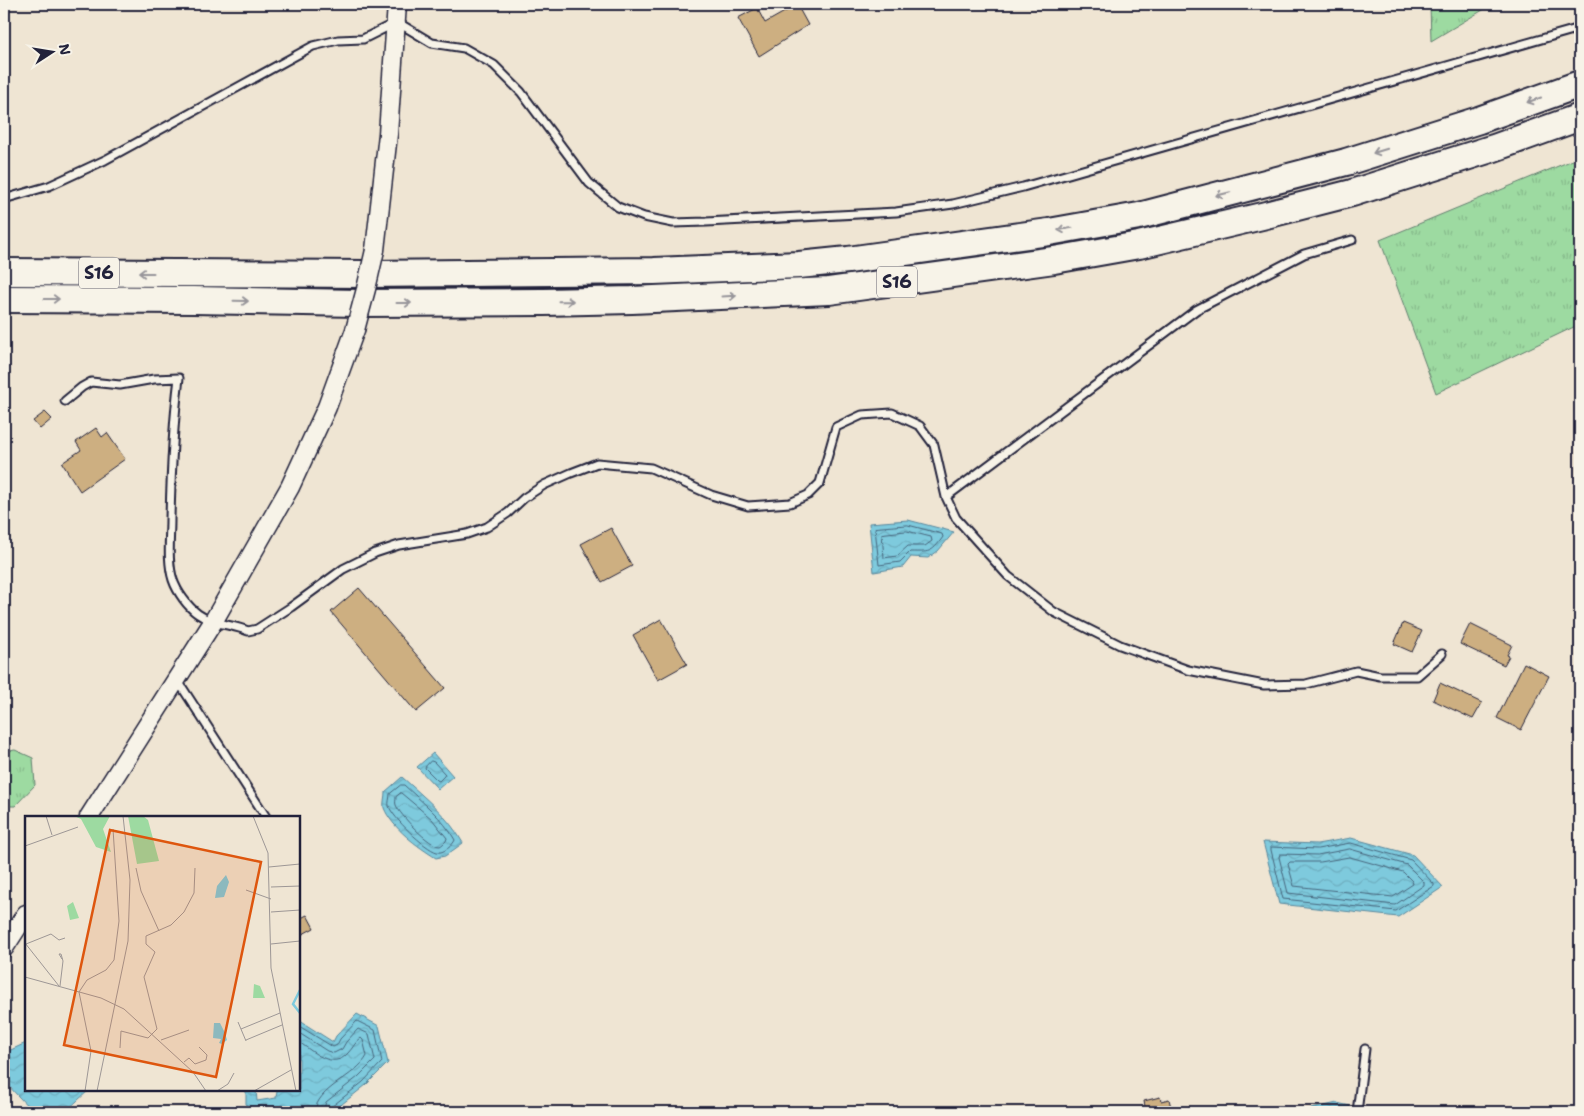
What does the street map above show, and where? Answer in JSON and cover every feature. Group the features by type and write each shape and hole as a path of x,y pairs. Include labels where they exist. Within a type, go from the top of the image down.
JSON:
{"highway":[{"name":"S16","path":"4,272 366,274 654,271 799,265 848,260 1049,232 1139,216 1346,162 1479,120 1580,84"},
{"name":"S16","path":"4,299 359,303 544,302 829,291 1054,260 1139,245 1352,193 1494,148 1580,117"}],"street":[{"path":"90,816 213,622 290,487 327,407 355,330 375,250 383,190 397,4"},
{"path":"4,948 25,916"}],"lane":[{"path":"4,199 50,186 105,160 313,46 338,40 363,39 396,22 432,43 464,48 494,64 521,92 589,183 618,207 644,217 673,223 896,212 953,204 1061,176 1580,28"},
{"path":"946,496 1196,310 1304,254 1352,240"},
{"path":"65,401 91,382 120,385 154,379 179,378 173,425 170,558 173,581 186,602 198,614 213,622 248,631 291,607 343,569 375,553 400,546 467,534 487,527 544,485 597,463 652,468 711,495 748,506 790,503 808,495 820,483 836,427 862,416 892,413 920,426 934,445 946,496 956,518 1008,576 1054,612 1120,645 1188,670 1264,685 1306,684 1356,671 1380,676 1417,676 1442,654"},
{"path":"177,679 265,816"},
{"path":"1357,1112 1365,1049"}],"green space":[{"path":"1430,4 1493,4 1431,41"},
{"path":"1580,157 1580,324 1436,393 1380,240"},
{"path":"15,750 33,758 35,785 15,806 4,806 4,752"}],"water":[{"path":"908,520 954,532 938,551 928,558 911,557 903,567 874,572 869,523"},
{"path":"433,753 453,776 438,789 417,767"},
{"path":"402,777 443,816 463,843 445,856 436,858 421,848 399,830 384,808 385,792"},
{"path":"1351,838 1413,855 1443,887 1398,917 1279,904 1263,842 1317,844"},
{"path":"357,1014 379,1026 388,1063 366,1085 332,1112 247,1112 246,1091 256,1091 257,1101 276,1098 277,1091 300,1091 300,1021 333,1042 336,1036"},
{"path":"25,1043 25,1091 88,1091 65,1112 33,1112 4,1081 4,1053"},
{"path":"1337,1103 1350,1106 1348,1112 1298,1112"}],"building":[{"path":"797,5 808,25 759,56 738,18 757,8 765,23"},
{"path":"45,412 52,419 40,429 33,421"},
{"path":"96,428 102,437 107,433 125,459 80,491 62,463 81,450 76,442"},
{"path":"611,528 632,566 602,582 581,544"},
{"path":"359,588 445,688 416,712 331,612"},
{"path":"661,619 687,664 658,680 633,635"},
{"path":"1403,623 1422,631 1412,652 1394,644"},
{"path":"1470,624 1512,645 1504,665 1460,644"},
{"path":"1524,663 1549,676 1521,730 1497,718"},
{"path":"1440,683 1482,703 1473,719 1433,700"},
{"path":"307,915 314,928 300,935 300,918"},
{"path":"1160,1097 1161,1101 1169,1099 1172,1112 1146,1112 1144,1101"}]}
